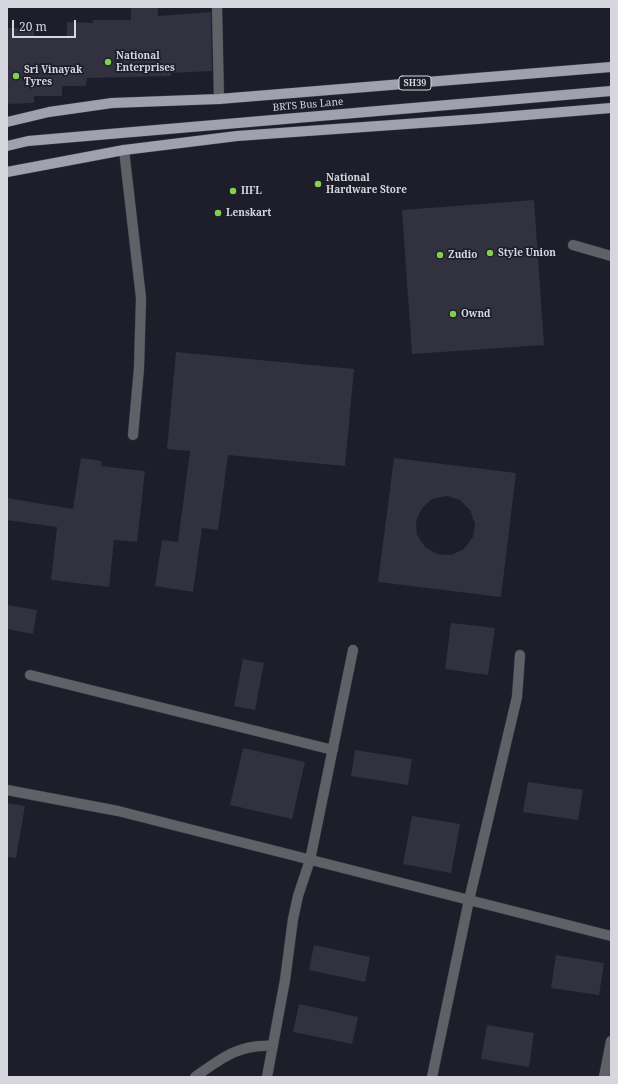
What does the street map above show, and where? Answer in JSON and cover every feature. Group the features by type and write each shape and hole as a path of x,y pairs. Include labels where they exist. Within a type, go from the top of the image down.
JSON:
{"main road":[{"name":"SH39","path":"7,122 49,112 112,103 219,99 611,67"},
{"name":"BRTS Bus Lane","path":"7,146 28,141 611,91"},
{"path":"7,172 124,150 237,136 470,120 611,108"}],"street":[{"path":"217,7 219,99"},
{"path":"124,150 141,298 133,434"},
{"path":"573,245 611,256"},
{"path":"267,1077 285,980 293,919 298,896 310,860 353,650"},
{"path":"432,1077 469,900 517,697 520,655"},
{"path":"30,675 333,750"},
{"path":"7,790 118,811 611,936"},
{"path":"604,1077 611,1041"},
{"path":"195,1077 218,1061 238,1050 258,1044 273,1046"}],"building":[{"path":"131,7 158,7 158,16 211,12 212,71 171,73 171,76 87,78 86,86 62,86 62,96 34,96 34,103 7,104 7,28 34,28 34,36 67,36 67,22 93,23 93,20 131,20"},
{"path":"534,200 544,345 412,354 402,210"},
{"path":"176,352 354,369 345,466 228,455 218,530 202,528 193,592 155,586 162,540 178,542 190,451 167,449"},
{"path":"81,458 102,461 101,466 145,471 137,542 114,540 109,587 51,580 57,527 7,520 7,498 73,509"},
{"path":"394,458 516,473 501,597 378,582","holes":["447,496 460,500 470,510 475,524 473,537 464,549 451,555 437,554 425,547 417,535 416,521 422,508 432,499"]},
{"path":"7,605 37,610 33,634 7,629"},
{"path":"451,623 495,628 488,675 445,669"},
{"path":"243,659 264,663 255,710 234,706"},
{"path":"243,748 305,762 292,819 230,805"},
{"path":"355,750 412,759 408,785 351,776"},
{"path":"528,782 583,790 578,820 523,812"},
{"path":"7,803 25,806 16,858 7,857"},
{"path":"412,816 460,824 451,873 403,864"},
{"path":"314,945 370,957 365,982 309,970"},
{"path":"556,955 604,963 599,995 551,988"},
{"path":"299,1004 358,1017 352,1044 293,1032"},
{"path":"487,1025 534,1033 529,1067 481,1059"}],"place":[{"name":"National Enterprises","path":"108,62"},
{"name":"Sri Vinayak Tyres","path":"16,76"},
{"name":"National Hardware Store","path":"318,184"},
{"name":"IIFL","path":"233,191"},
{"name":"Lenskart","path":"218,213"},
{"name":"Style Union","path":"490,253"},
{"name":"Zudio","path":"440,255"},
{"name":"Ownd","path":"453,314"}]}
